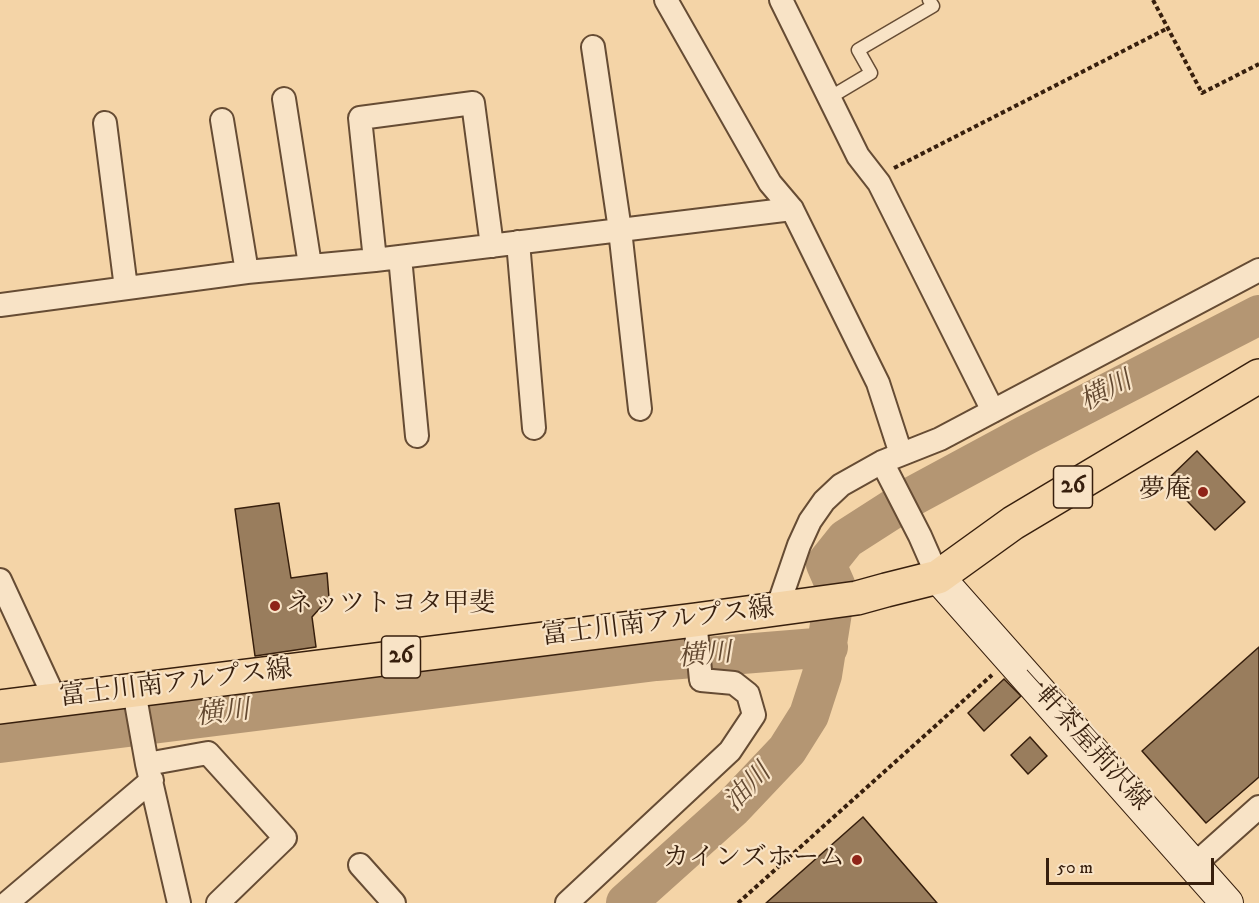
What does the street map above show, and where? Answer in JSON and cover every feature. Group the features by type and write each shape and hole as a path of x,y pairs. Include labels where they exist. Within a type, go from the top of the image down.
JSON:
{"main road":[{"name":"富士川南アルプス線","path":"0,707 56,700 135,699 696,630 789,607 857,598 938,576 1012,523 1259,376"},
{"name":"一軒茶屋荊沢線","path":"938,576 1227,903"}],"street":[{"path":"666,0 770,183 792,209 878,383 890,463 938,576"},
{"path":"781,0 858,156 879,183 993,411"},
{"path":"593,47 620,230 640,409"},
{"path":"285,99 310,265"},
{"path":"375,260 360,118 473,104 492,246"},
{"path":"222,120 247,272"},
{"path":"105,123 126,288"},
{"path":"0,299 0,305 247,272 375,260 792,209"},
{"path":"518,242 534,428"},
{"path":"400,257 417,436"},
{"path":"789,607 799,545 810,521 824,501 841,485 940,439 1259,270"},
{"path":"0,580 56,700"},
{"path":"567,903 730,751 754,715 748,694 734,683 701,680 696,630"},
{"path":"135,699 179,903"},
{"path":"7,903 147,763 208,753 285,838 218,903"},
{"path":"1194,865 1259,807"},
{"path":"360,865 394,903"}],"lane":[{"path":"829,98 871,73 858,50 933,6 929,0"}],"path":[{"path":"1153,0 1202,93 1259,64"},
{"path":"879,183 889,170 1168,28"},
{"path":"738,903 1011,658"}],"building":[{"path":"1197,451 1245,502 1215,530 1167,480"},
{"path":"279,503 291,578 327,573 329,598 312,617 316,647 255,656 235,509"},
{"path":"1259,647 1259,777 1206,823 1142,751"},
{"path":"1004,679 1021,696 984,731 968,713"},
{"path":"1030,737 1047,756 1028,774 1011,755"},
{"name":"カインズホーム","path":"863,817 937,903 766,903"}],"waterway":[{"name":"横川","path":"626,903 733,807 787,750 809,715 822,675 836,587 826,564 846,539 913,496 1259,315"},
{"name":"横川","path":"0,743 656,661 828,647"}],"place":[{"name":"夢庵","path":"1203,492"},
{"name":"ネッツトヨタ甲斐","path":"275,606"},
{"name":"カインズホーム","path":"857,860"}],"water label":[{"name":"油川","path":"749,789"}]}
